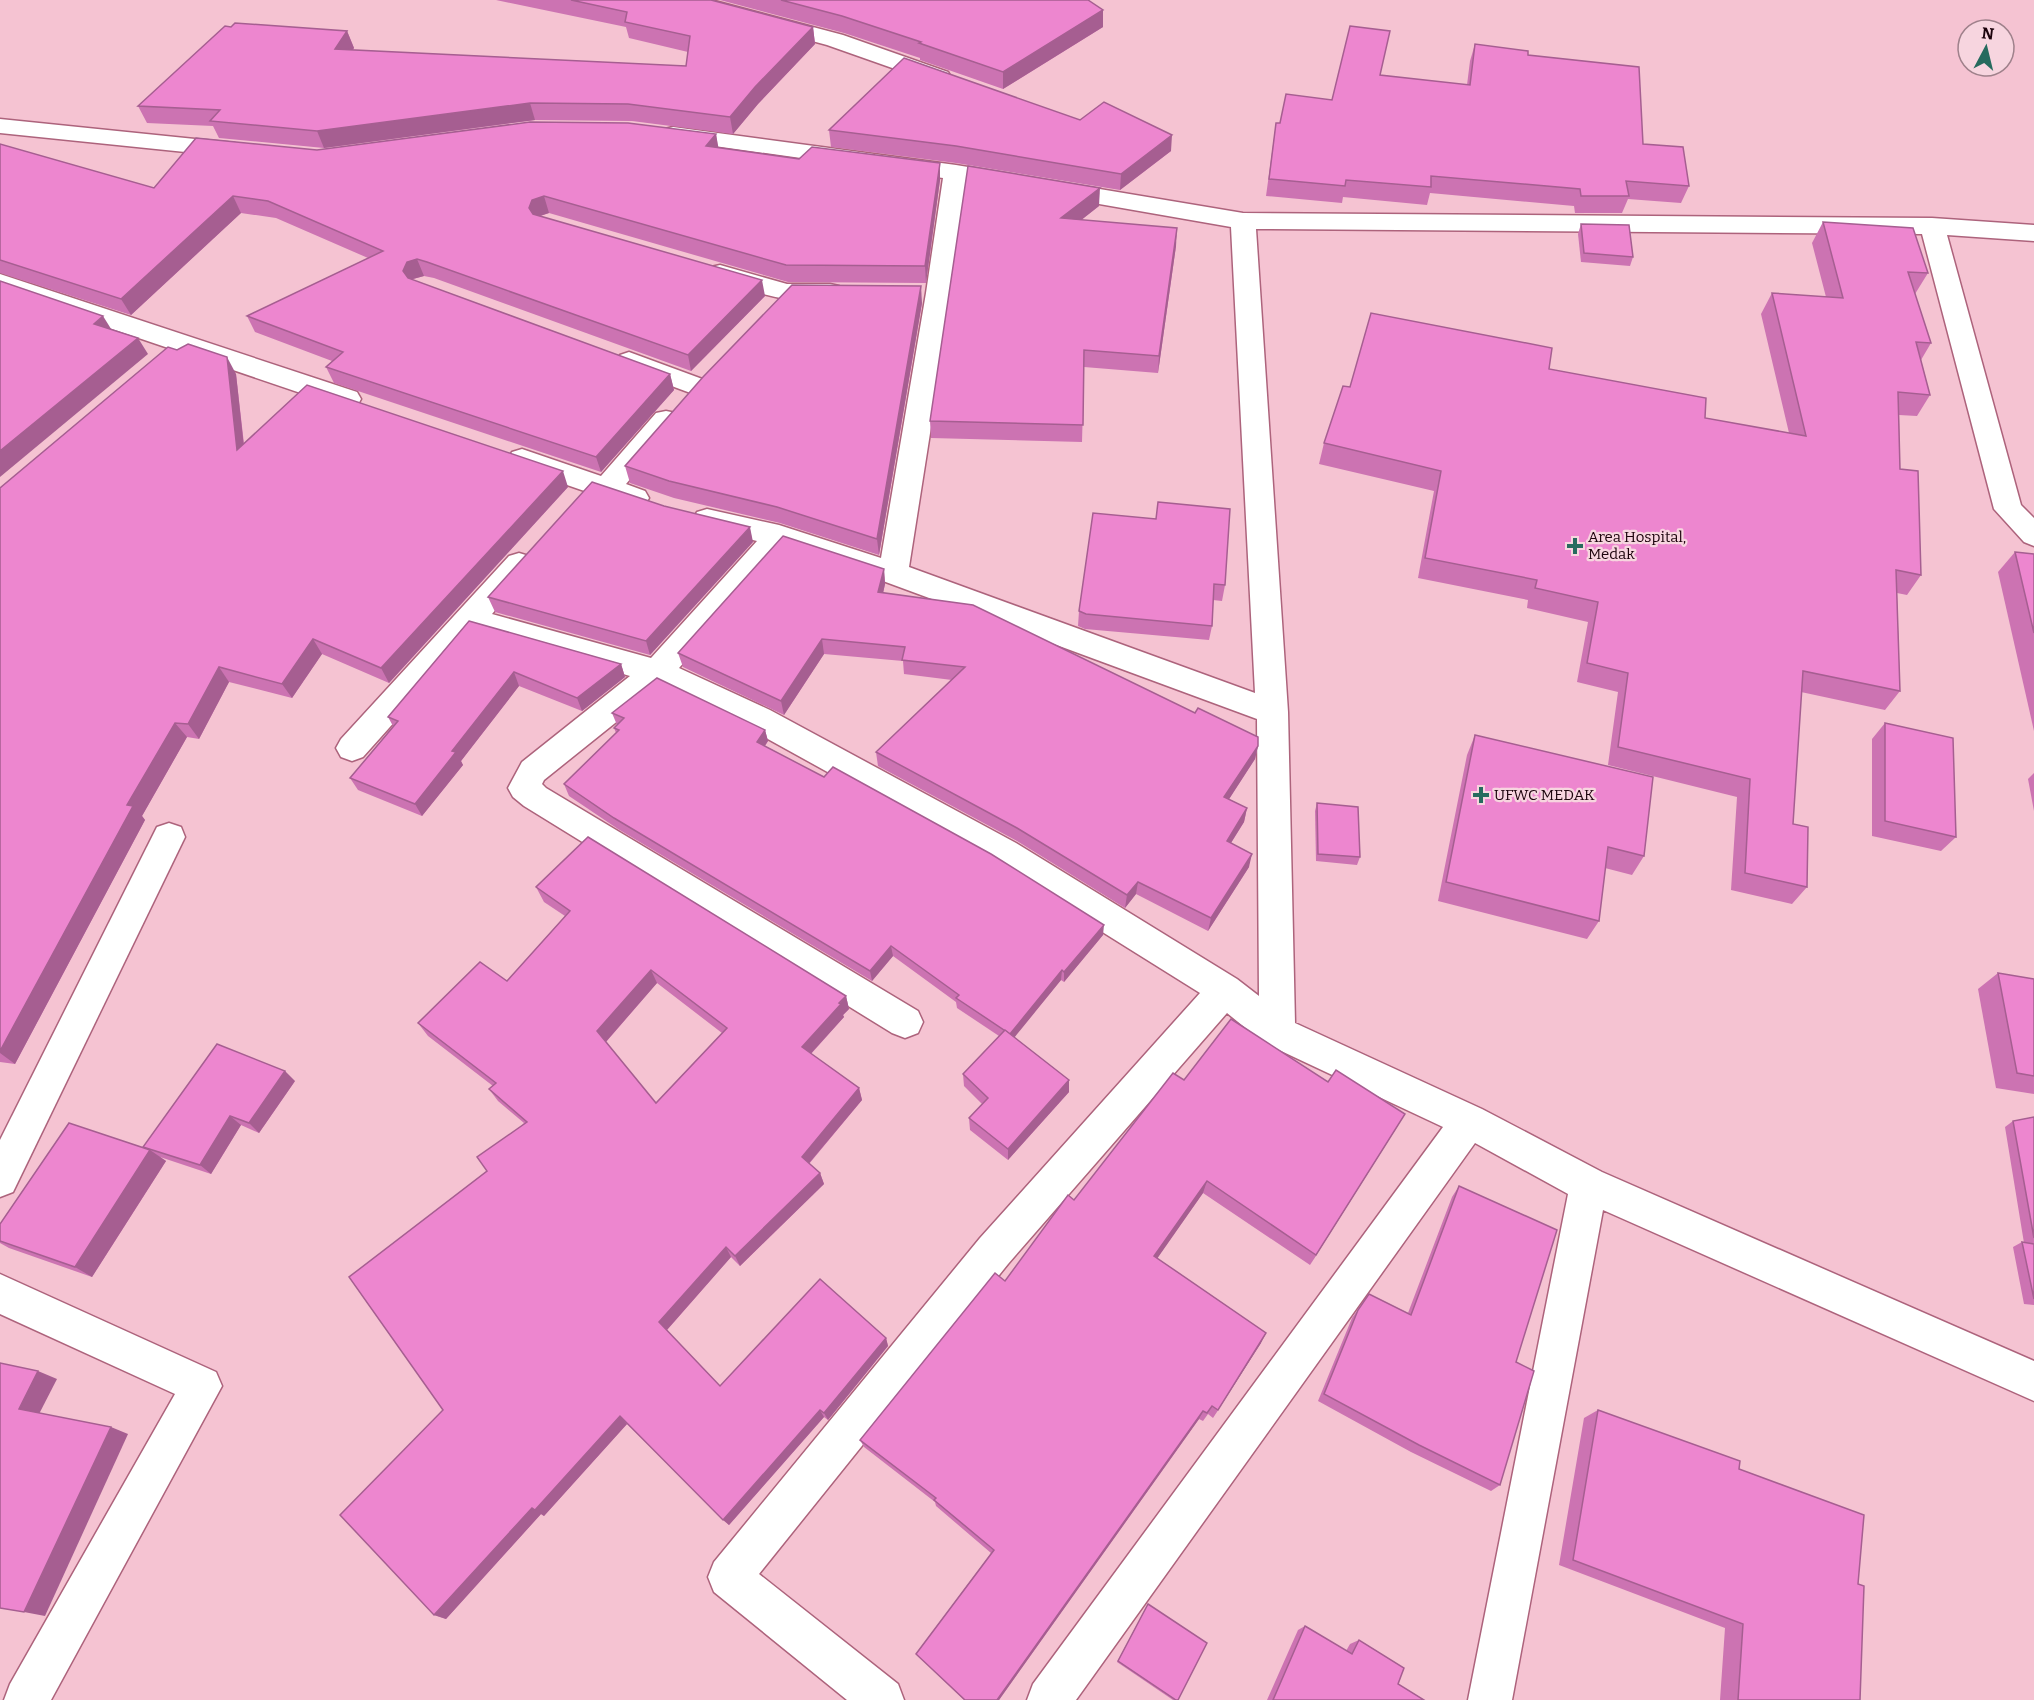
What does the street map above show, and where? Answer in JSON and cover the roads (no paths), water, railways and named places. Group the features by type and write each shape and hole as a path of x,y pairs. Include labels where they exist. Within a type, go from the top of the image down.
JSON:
{"street":[{"path":"687,0 835,40 956,83"},
{"path":"0,126 253,152"},
{"path":"655,132 956,172 1243,221 1932,226 2034,233"},
{"path":"893,573 928,293 956,172"},
{"path":"1243,221 1272,712 1277,1032"},
{"path":"1932,226 2008,509 2034,535"},
{"path":"696,266 779,301 857,292"},
{"path":"0,282 172,350 370,407"},
{"path":"569,508 599,485 704,377 609,354"},
{"path":"492,448 669,509 779,536 893,573 1272,712"},
{"path":"779,536 657,672 533,771 524,788 535,797 904,1022"},
{"path":"352,748 539,542"},
{"path":"470,619 657,672 759,719 1004,853 1225,990 1277,1032 1469,1121 1589,1185 2034,1381"},
{"path":"0,1179 169,837"},
{"path":"882,1700 729,1577 994,1251 1225,990"},
{"path":"1049,1700 1469,1121"},
{"path":"1490,1700 1589,1185"},
{"path":"0,1294 202,1386 26,1700"}],"place":[{"name":"Area Hospital, Medak","path":"1575,546"},
{"name":"UFWC MEDAK","path":"1481,795"}]}
